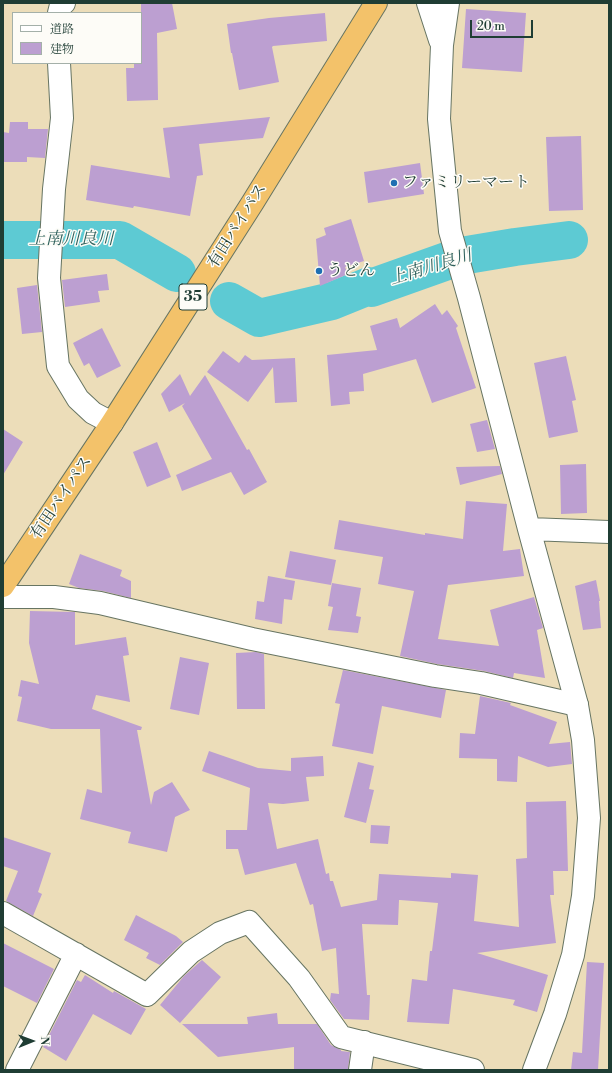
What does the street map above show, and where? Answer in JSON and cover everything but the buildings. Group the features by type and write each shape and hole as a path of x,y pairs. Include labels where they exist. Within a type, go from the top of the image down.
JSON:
{"highway":[{"name":"有田バイパス","path":"3,586 112,423 253,202 376,3"}],"street":[{"path":"59,12 61,5 64,3"},
{"path":"428,3 442,45"},
{"path":"448,3 442,45 439,119 450,231 577,706 583,740 589,818 583,896 573,955 555,1014 534,1070"},
{"path":"59,64 62,118 54,189 49,278 58,366 78,400 93,413 112,423"},
{"path":"529,529 609,532"},
{"path":"3,597 54,596 100,603 252,639 412,672 482,683 577,706"},
{"path":"3,913 147,994 191,952 220,934 249,922 299,978 341,1037 473,1070"},
{"path":"17,1070 76,954"},
{"path":"360,1070 364,1042"}],"waterway":[{"name":"上南川良川","path":"3,240 120,240 177,273"},
{"name":"上南川良川","path":"229,301 259,318 332,301 369,286 371,288 461,256 569,240"}],"place":[{"name":"ファミリーマート","path":"394,183"},
{"name":"うどん","path":"319,271"}]}
